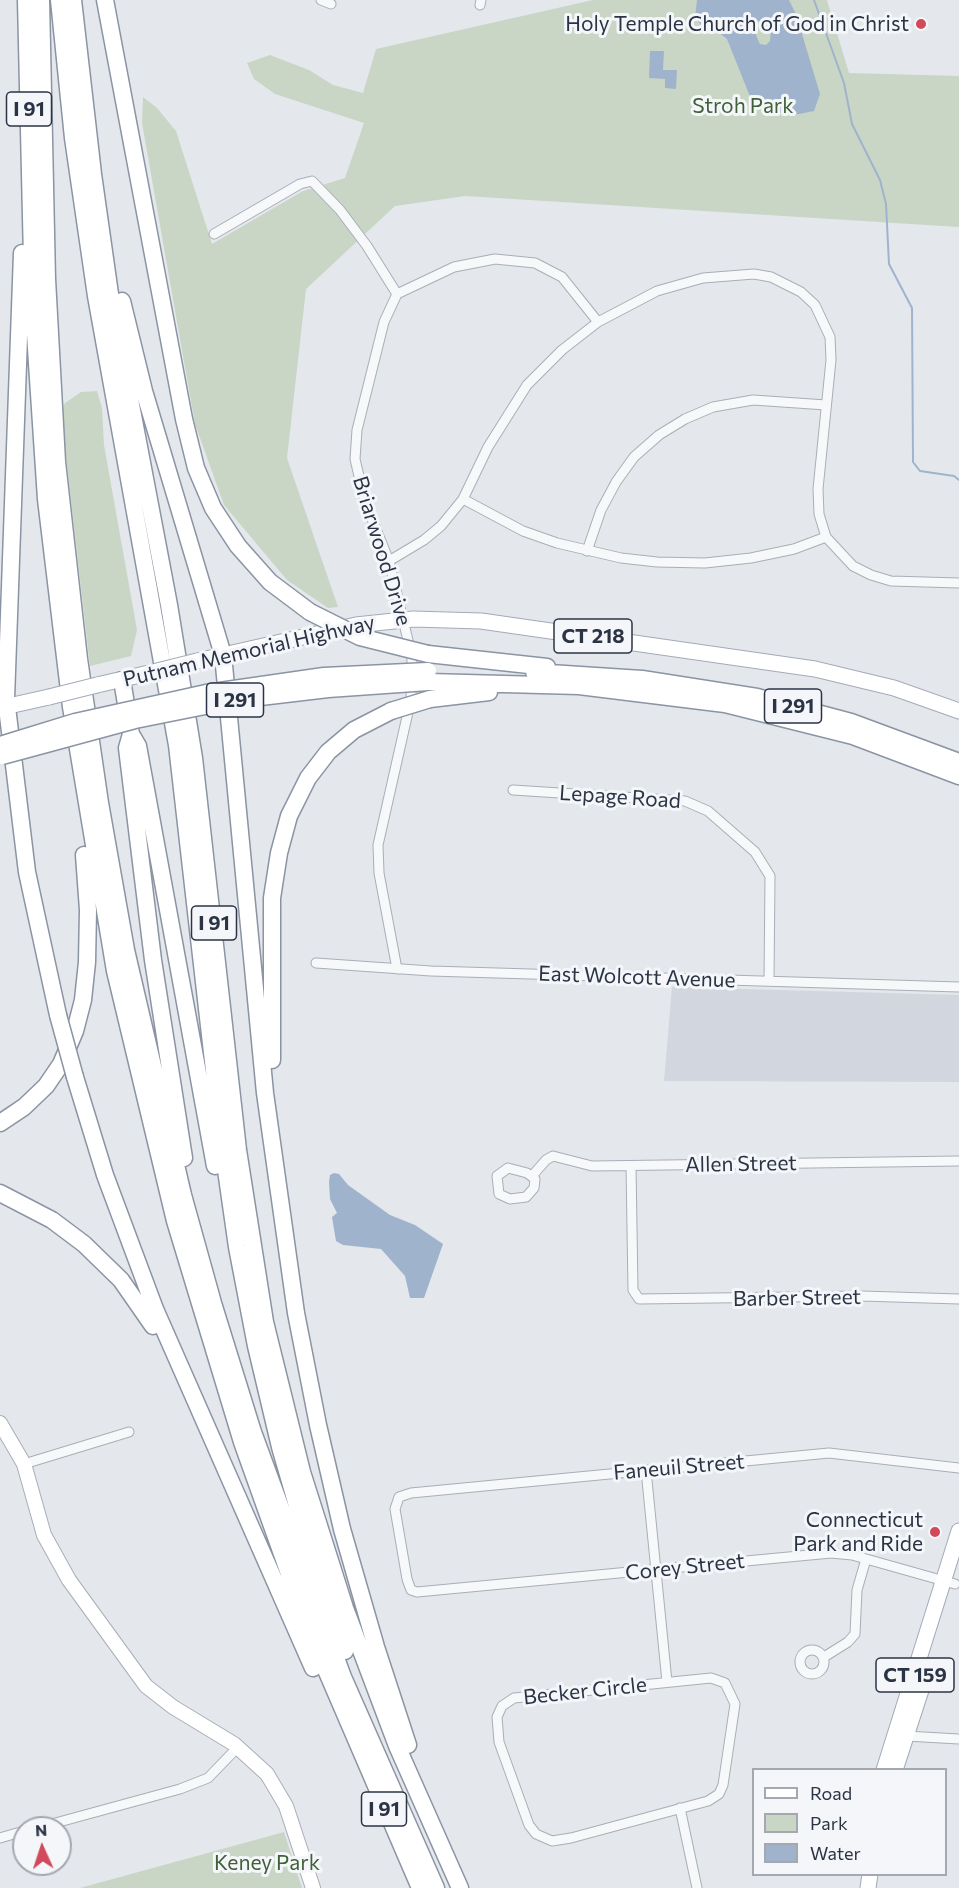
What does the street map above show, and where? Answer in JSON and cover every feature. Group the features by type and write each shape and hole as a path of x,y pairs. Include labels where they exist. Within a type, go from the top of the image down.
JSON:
{"highway":[{"name":"I 91","path":"26,0 35,342 47,508 59,616 84,797 122,1004 183,1252 224,1388 278,1545 350,1730 420,1888"},
{"path":"41,0 47,279 55,431 68,571 95,770 118,914 148,1052 207,1283 240,1392 343,1677 436,1888"},
{"path":"59,0 73,138 97,306 174,726 224,1158 249,1313 283,1456 328,1604 397,1783 444,1888"},
{"name":"I 91","path":"74,0 97,206 120,353 164,576 189,726 210,886 238,1150 265,1322 302,1472 337,1587 382,1708 431,1826 460,1888"},
{"path":"105,0 184,419 196,468 213,508 238,546 270,582 310,612 360,637 429,677 618,683"},
{"path":"30,196 22,253 3,707 27,872 58,1015 117,1209 187,1384 326,1698 350,1730"},
{"path":"97,206 113,256 144,391 223,655 265,1093 303,1354 335,1501 364,1609 417,1771 431,1826"},
{"name":"I 291","path":"54,729 135,707 239,687 335,675 429,677 529,683 618,683 710,689 807,709 897,737 959,762"},
{"path":"281,1207 273,1082 270,980 272,898 279,853 292,807 317,764 347,735 391,711 429,677"},
{"name":"I 291","path":"45,744 135,720 234,700 429,677"},
{"path":"122,680 130,734 127,748 169,1071 197,1217 240,1392"},
{"name":"I 291","path":"618,683 807,723 885,747 959,776"},
{"path":"0,738 54,729"},
{"path":"0,746 54,729"},
{"path":"130,734 138,746 220,1192 237,1276 249,1313"},
{"path":"0,756 45,744"},
{"path":"0,766 45,744"},
{"path":"0,1123 32,1101 51,1080 65,1057 78,1024 86,981 88,943 82,832 84,797"},
{"path":"0,1193 60,1226 106,1265 147,1316 187,1384"}],"main road":[{"name":"Putnam Memorial Highway","path":"3,707 334,629 404,620 491,622 786,664 871,682 959,711"},
{"name":"CT 159","path":"896,1768 953,1578 959,1531"},
{"name":"CT 159","path":"885,1768 953,1578"}],"street":[{"path":"214,234 304,182 312,181 346,219 397,294 454,267 495,259 518,260 535,263 562,277 598,321"},
{"path":"389,561 433,533 463,499 492,440 527,385 562,350 598,321 626,305 685,281 725,275 754,274 771,277 801,292 815,305 825,322 830,337 831,360 818,489 819,514 826,537 853,566 871,575 891,581 959,583"},
{"name":"Briarwood Drive","path":"397,294 384,322 355,441 358,479 389,561 412,657 412,685 378,845 379,873 397,969"},
{"path":"587,551 601,510 616,482 634,457 659,435 713,406 753,400 826,405"},
{"path":"463,499 523,531 587,551 657,562 705,563 794,549 826,537"},
{"name":"Lepage Road","path":"513,789 685,801 708,811 755,852 770,876 769,981"},
{"name":"East Wolcott Avenue","path":"316,963 397,969 959,987"},
{"name":"Allen Street","path":"532,1176 553,1156 586,1166 959,1161"},
{"name":"Barber Street","path":"631,1166 633,1290 636,1297 652,1300 862,1296 959,1299"},
{"path":"0,1423 24,1464 42,1528 54,1557 133,1671 163,1700 238,1747 261,1766 278,1789 313,1888"},
{"path":"24,1464 129,1432"},
{"name":"Faneuil Street","path":"411,1590 395,1509 399,1497 411,1493 829,1453 959,1468"},
{"path":"646,1470 667,1682"},
{"name":"Corey Street","path":"411,1590 422,1593 831,1553 953,1578"},
{"path":"824,1657 848,1642 855,1634 857,1590 866,1559"},
{"name":"Becker Circle","path":"711,1678 725,1683 735,1704 723,1785 718,1794 708,1801 680,1808 571,1838 552,1840 536,1834 529,1825 499,1742 496,1728 502,1706 514,1698 667,1682 711,1678"},
{"path":"906,1736 959,1739"},
{"path":"72,1818 180,1789 208,1778 238,1747"},
{"path":"680,1808 697,1888"}],"shaded area":[{"path":"672,987 959,995 959,1082 664,1081"}],"green space":[{"name":"Stroh Park","path":"593,0 827,0 849,73 959,76 959,227 465,196 395,206 306,289 287,458 338,607 328,608 287,580 224,505 195,424 142,123 143,97 157,108 176,131 212,244 303,191 345,178 364,123 275,94 254,79 247,63 270,55 309,70 333,85 363,93 376,49"},
{"path":"97,391 102,408 104,445 137,630 131,656 90,666 61,413 65,403 81,392"},
{"name":"Keney Park","path":"284,1832 302,1888 80,1888 204,1854"}],"water":[{"path":"697,0 789,0 796,14 820,94 814,111 794,115 759,109 753,104 727,39 714,29 701,25 695,17","holes":["756,21 765,22 771,28 770,41 766,45 760,44 753,27"]},
{"path":"650,51 664,51 663,70 677,70 676,89 665,88 665,79 649,78"},
{"path":"339,1174 348,1185 390,1215 415,1225 443,1244 424,1298 410,1298 405,1276 381,1249 343,1245 336,1241 332,1217 337,1213 330,1199 329,1182 330,1175"}],"waterway":[{"path":"814,0 844,83 852,124 880,180 886,204 889,264 912,308 913,462 920,471 954,476 959,480"}],"place":[{"name":"Holy Temple Church of God in Christ","path":"921,24"},
{"name":"Connecticut Park and Ride","path":"935,1532"}]}
